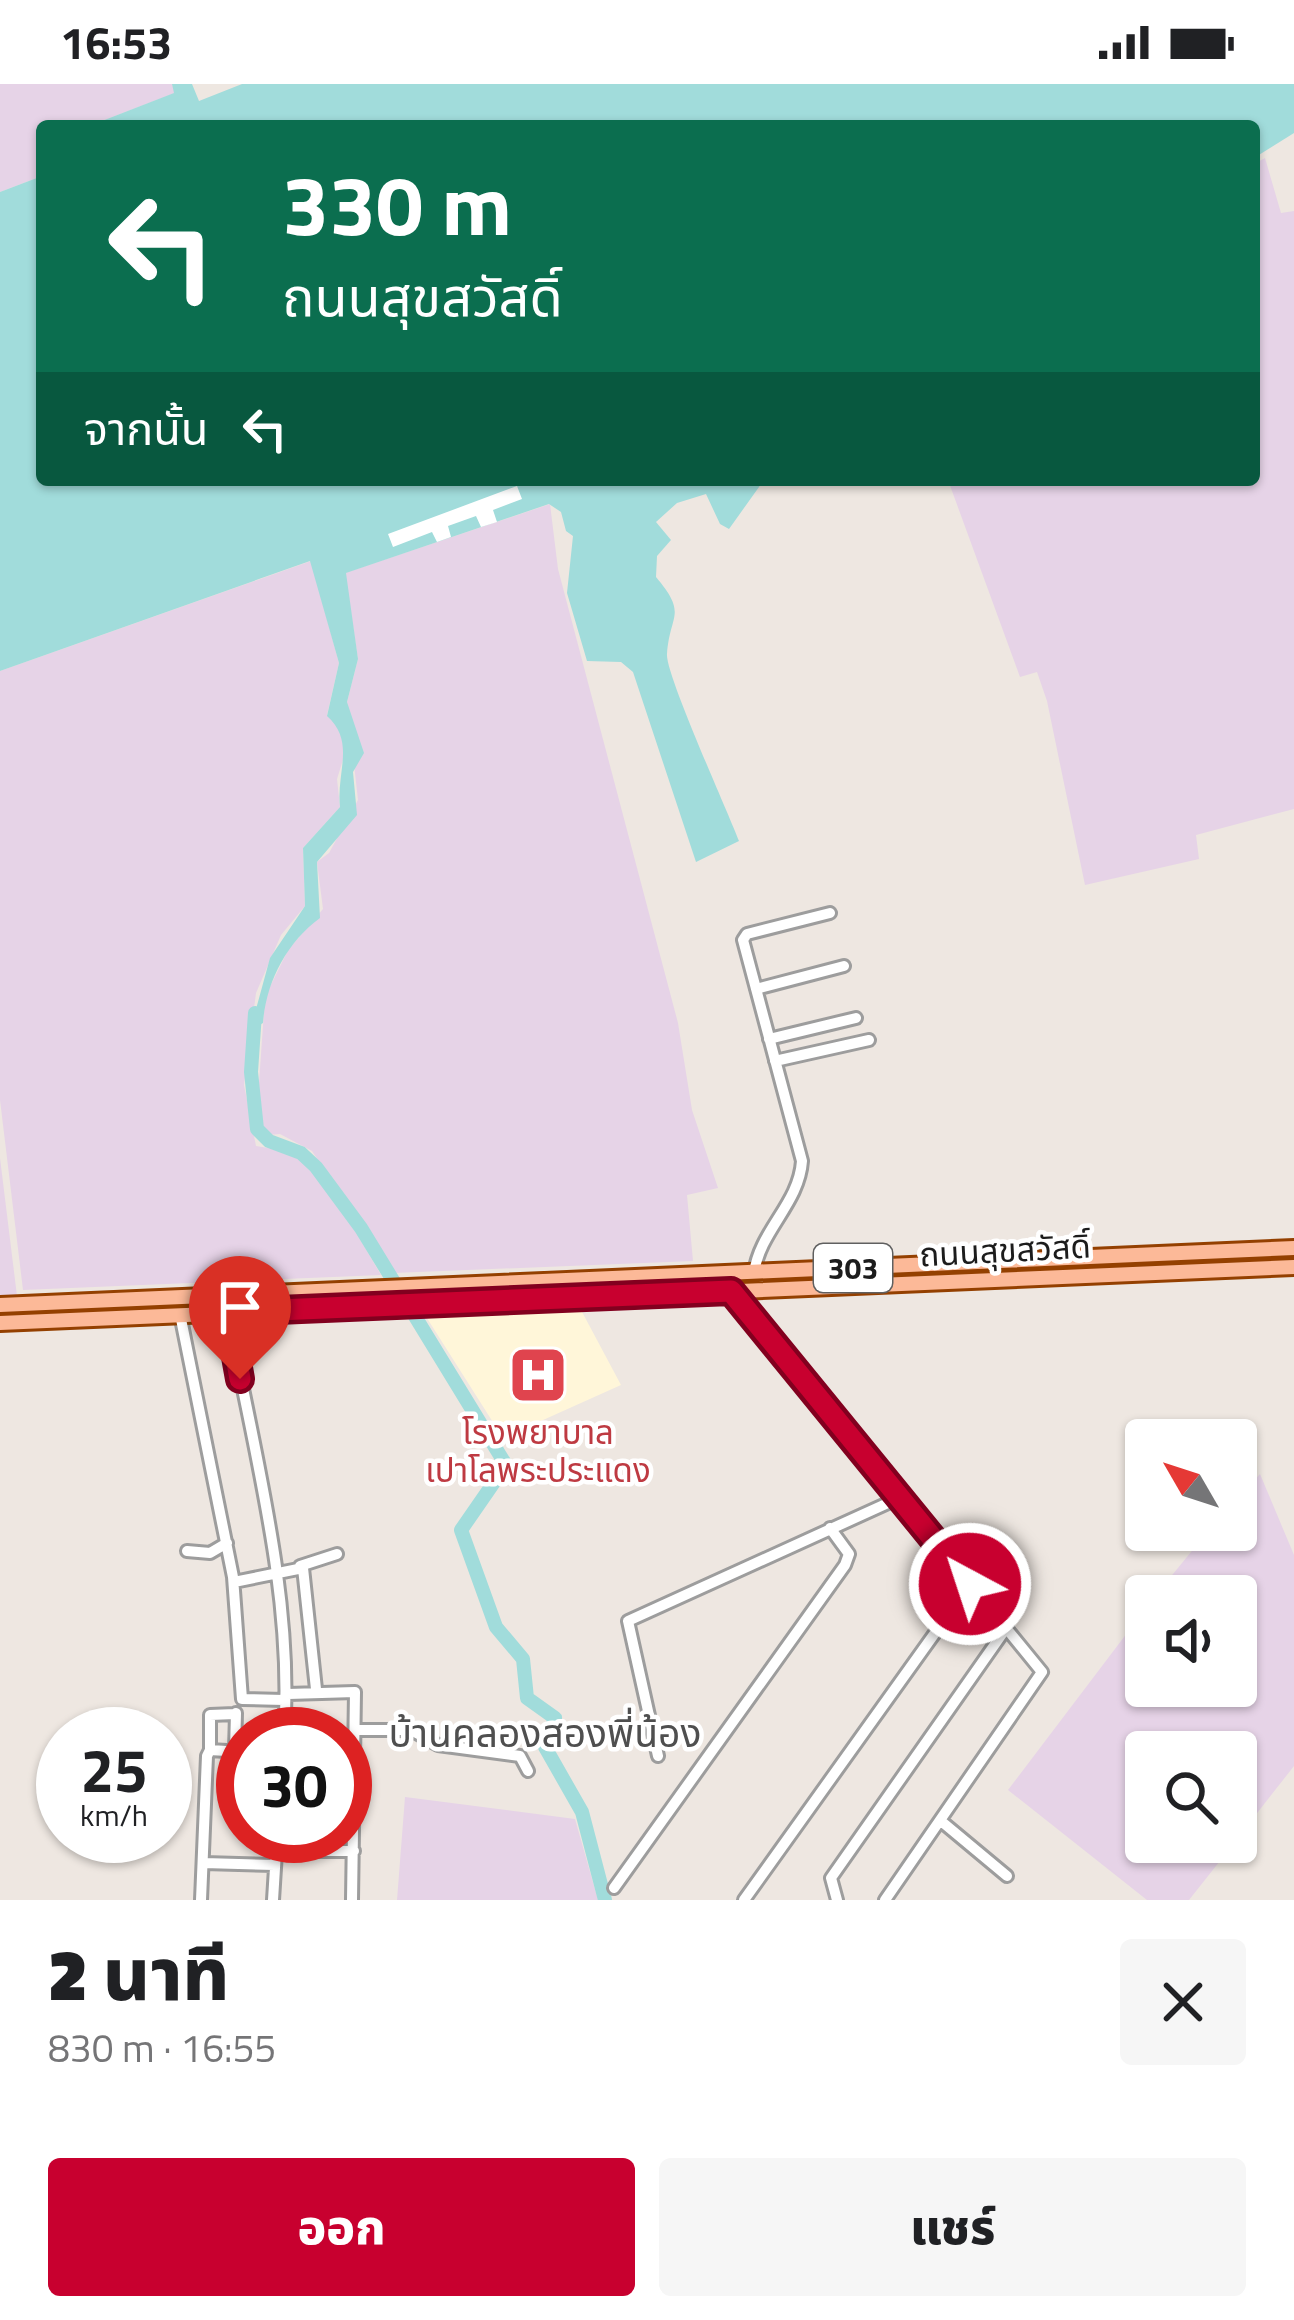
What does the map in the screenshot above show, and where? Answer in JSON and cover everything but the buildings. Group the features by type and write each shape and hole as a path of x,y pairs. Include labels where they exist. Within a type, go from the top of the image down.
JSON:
{"main road":[{"name":"ถนนสุขสวัสดิ์","path":"0,1305 1294,1248"},
{"name":"ถนนสุขสวัสดิ์","path":"0,1323 1294,1267"}],"street":[{"path":"754,1273 757,1254 801,1174 743,940 747,934 830,913"},
{"path":"756,989 844,965"},
{"path":"769,1039 856,1018"},
{"path":"775,1061 869,1040"},
{"path":"731,1291 1043,1675 885,1900"},
{"path":"228,1312 276,1573 285,1707"},
{"path":"180,1314 234,1582 243,1701 239,1707"},
{"path":"246,1413 260,1409"},
{"path":"658,1756 628,1621 899,1498"},
{"path":"614,1888 845,1565 849,1554 830,1528"},
{"path":"187,1551 210,1553 227,1543"},
{"path":"234,1582 337,1554"},
{"path":"300,1566 316,1689"},
{"path":"744,1900 970,1584"},
{"path":"837,1900 831,1878 1007,1628"},
{"path":"243,1701 316,1689 356,1692 356,1707"},
{"path":"201,1900 211,1715 216,1715"},
{"path":"372,1730 411,1730 438,1745 508,1752 520,1756 528,1771"},
{"path":"210,1750 216,1750"},
{"path":"941,1821 1007,1876"},
{"path":"204,1863 275,1865 273,1900"},
{"path":"352,1900 354,1863"}],"shaded area":[{"path":"0,84 172,84 175,93 105,120 36,120 36,178 0,192"},
{"path":"1265,158 1281,213 1294,211 1294,809 1196,835 1199,859 1085,885 1047,701 1037,672 1020,677 950,486 1260,486 1260,161"},
{"path":"550,504 558,569 678,1023 692,1110 718,1188 687,1195 693,1261 393,1273 312,1151 280,1134 267,1135 257,1111 265,997 288,950 323,909 317,862 329,853 358,800 347,702 358,659 345,573"},
{"path":"311,561 339,663 327,715 340,727 347,747 337,779 340,807 303,848 305,906 281,935 256,993 244,1085 256,1146 311,1155 381,1275 23,1290 0,1100 0,671"},
{"path":"0,1158 17,1296 0,1296"},
{"name":"โรงพยาบาล เปาโลพระประแดง","path":"581,1310 621,1385 503,1438 425,1315"},
{"path":"1260,1474 1294,1555 1294,1766 1257,1813 1257,1731 1125,1731 1125,1863 1218,1863 1189,1900 1147,1900 1008,1790 1125,1636 1125,1707 1257,1707 1257,1575 1172,1575 1192,1551 1257,1551"},
{"path":"405,1797 575,1819 598,1900 397,1900"}],"water":[{"path":"172,84 192,84 199,101 242,84 1294,84 1294,133 1260,154 1260,120 104,120 174,93"},
{"path":"36,178 36,486 760,486 729,529 720,524 706,494 677,503 656,522 671,540 657,556 656,577 674,607 669,666 739,841 696,862 633,672 621,662 587,661 567,593 573,536 566,531 561,512 549,504 346,573 358,659 347,702 364,753 353,772 357,815 317,862 320,918 288,951 269,993 263,1023 250,1031 270,958 305,906 303,848 340,807 343,747 327,716 339,663 310,561 0,671 0,192"}],"pier":[{"path":"517,486 522,499 493,510 497,522 481,527 476,516 448,526 451,537 437,542 432,532 393,547 388,534"}],"waterway":[{"path":"255,1013 251,1072 257,1129 269,1141 301,1153 316,1167 361,1228 506,1465 461,1530 496,1627 523,1659 527,1698 555,1718 545,1747 582,1812 605,1900"}],"place":[{"name":"โรงพยาบาล เปาโลพระประแดง","path":"538,1375"}],"district":[{"name":"บ้านคลองสองพี่น้อง","path":"545,1732"}],"route":[{"path":"240,1379 228,1312 731,1291 970,1584"}]}
